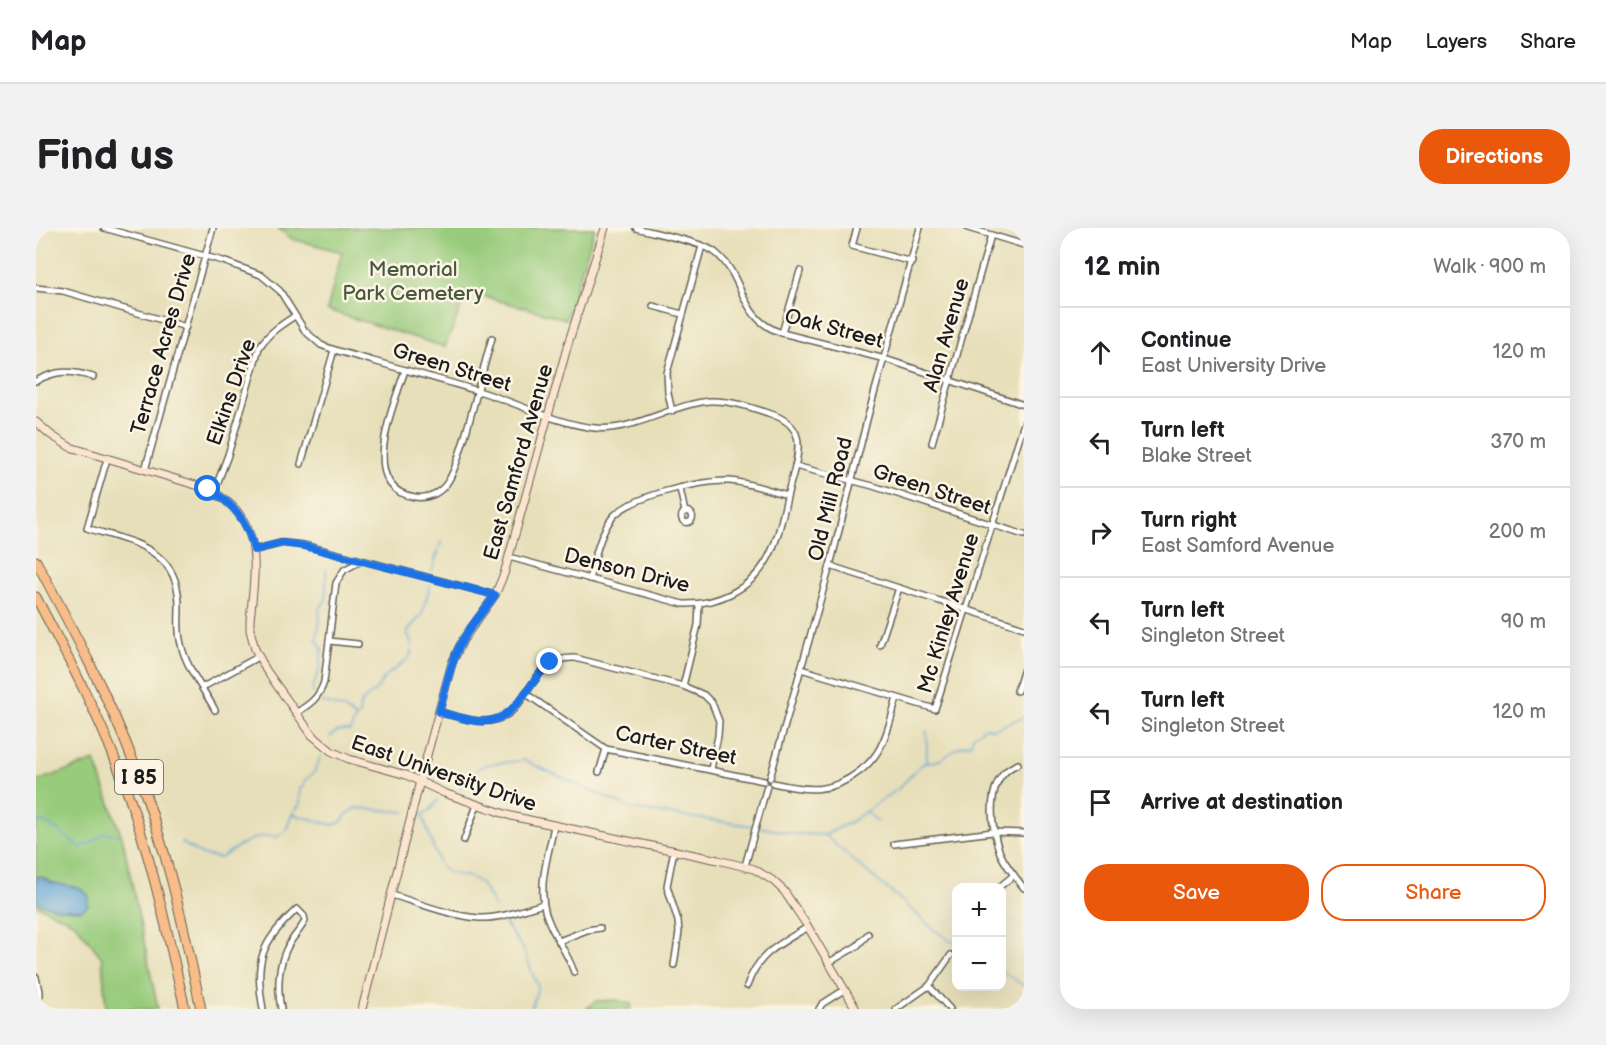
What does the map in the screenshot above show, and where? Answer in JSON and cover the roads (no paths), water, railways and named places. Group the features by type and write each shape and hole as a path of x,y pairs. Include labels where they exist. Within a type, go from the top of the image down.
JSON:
{"highway":[{"name":"I 85","path":"36,561 102,688 139,777 170,874 201,1009"},
{"name":"I 85","path":"36,597 90,701 116,761 164,911 185,1009"}],"main road":[{"name":"East Samford Avenue","path":"362,1009 452,663 471,627 495,595 509,557 568,344 605,228"},
{"name":"East University Drive","path":"36,422 45,431 64,443 107,459 196,484 214,492 239,513 249,531 254,550 256,566 250,630 258,657 316,739 337,754 349,759 401,773 444,793 511,816 745,866 763,874 784,891 856,1009"}],"street":[{"name":"Green Street","path":"104,228 240,266 261,275 280,291 312,339 334,350 477,390 548,416 598,428 624,425 710,401 731,403 780,417 789,422 795,430 798,451 795,466 1024,536"},
{"name":"Terrace Acres Drive","path":"145,470 213,228"},
{"name":"Oak Street","path":"636,228 702,246 717,253 746,304 767,327 782,333 885,359 1024,405"},
{"path":"857,228 852,246 912,262"},
{"name":"Old Mill Road","path":"745,866 830,567 868,416 920,228"},
{"path":"968,228 1024,245"},
{"name":"Alan Avenue","path":"932,443 991,235"},
{"path":"672,411 666,383 667,373 702,246"},
{"path":"782,333 800,271"},
{"path":"36,288 63,291 186,327"},
{"path":"653,306 682,314"},
{"name":"Elkins Drive","path":"214,492 228,455 259,348 272,331 296,316"},
{"path":"405,370 385,440 383,466 386,476 395,488 414,497 424,497 442,488 452,476 492,338"},
{"path":"301,464 334,350"},
{"path":"36,381 57,371 68,370 93,377"},
{"name":"Mc Kinley Avenue","path":"897,698 935,709 1024,423"},
{"path":"107,459 87,528 143,546 156,553 170,568 178,593 181,645 191,669 215,710"},
{"name":"Denson Drive","path":"509,557 671,602 699,604 731,594 760,571 774,546 795,466"},
{"path":"589,579 606,528 619,511 632,502 708,482 730,481 787,495"},
{"path":"680,489 685,512"},
{"path":"254,550 282,543 294,544 495,595"},
{"path":"296,713 315,700 321,692 336,583 344,570 362,561"},
{"path":"830,567 1024,628"},
{"path":"880,645 899,588"},
{"path":"683,686 698,626 699,604"},
{"path":"329,641 358,644"},
{"path":"203,687 258,657"},
{"path":"439,712 474,720 495,720 514,710 550,662 564,657 575,658 683,686 704,695 717,711 719,721 711,769"},
{"path":"801,669 897,698"},
{"path":"1017,691 1024,669"},
{"name":"Carter Street","path":"525,693 606,748 799,789 815,790 835,786 849,779 868,764 881,747 897,698"},
{"path":"599,772 606,748"},
{"path":"1018,764 1008,769 998,784 992,810 993,832 1001,854 1024,888"},
{"path":"464,840 477,805"},
{"path":"554,826 544,877 543,904 548,920 574,972"},
{"path":"894,844 993,832 1024,833"},
{"path":"674,850 667,886 678,921 679,932 674,965"},
{"path":"1004,883 1014,875"},
{"path":"392,895 480,918 516,912 543,904"},
{"path":"263,1009 258,984 263,954 278,927 297,909 304,915 305,921 290,943 282,963 279,983 281,1009"},
{"path":"747,987 752,972 767,953 808,927"},
{"path":"559,941 587,930 600,928"},
{"path":"828,963 857,946 868,934"},
{"path":"896,1009 929,986 951,956"},
{"path":"36,977 39,1009"},
{"path":"929,986 950,1009"},
{"path":"819,1009 822,1004 844,990"}],"water":[{"path":"37,876 82,890 89,896 88,905 82,910 59,909 39,903 36,900"}],"waterway":[{"path":"432,571 441,541"},
{"path":"314,694 312,689 319,671 322,648 317,634 320,620 319,610 326,599 326,569"},
{"path":"330,737 339,731 350,731 359,715 361,703 377,689 385,677 411,655 411,642 407,632 422,614 430,586"},
{"path":"322,702 344,709 356,718"},
{"path":"825,835 852,821 898,789 922,764 940,760 959,747 971,744 973,736 985,727 994,729 1024,717"},
{"path":"926,762 927,731"},
{"path":"293,813 300,804 300,788 304,787 304,781 313,774 321,756"},
{"path":"460,788 474,772 485,765 523,760 632,809 753,826"},
{"path":"438,800 430,811 422,814 439,864 446,871 480,883 495,907"},
{"path":"181,842 202,855 221,858 254,839 277,837 286,831 292,814 333,825 341,822 347,814 357,808 406,812"},
{"path":"865,811 878,822"},
{"path":"36,819 59,831 80,847 91,843 104,833 119,835"},
{"path":"758,827 796,834 825,835 935,930 952,942"},
{"path":"503,921 523,949 538,987 531,1009"},
{"path":"1006,974 1024,986"}],"park label":[{"name":"Memorial Park Cemetery","path":"413,281"}]}
